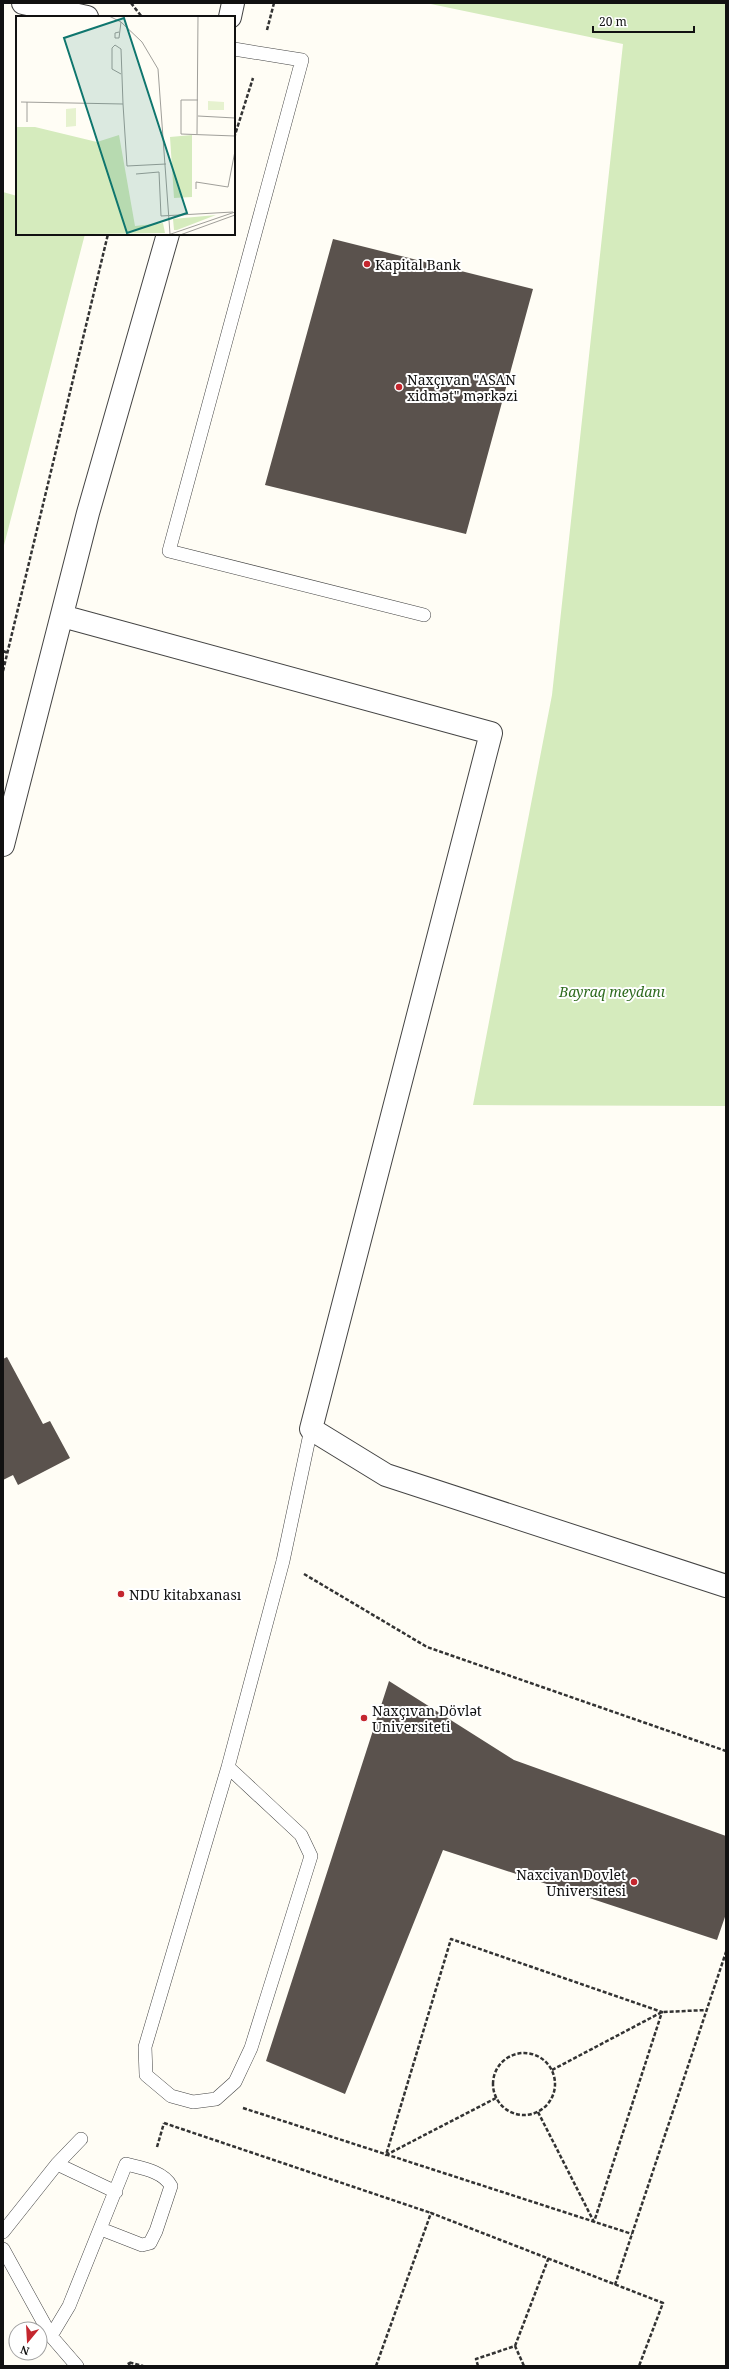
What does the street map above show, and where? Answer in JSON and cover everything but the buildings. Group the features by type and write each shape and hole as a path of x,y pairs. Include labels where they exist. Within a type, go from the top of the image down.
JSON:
{"street":[{"path":"23,3 82,16"},
{"path":"230,16 233,3"},
{"path":"3,845 88,513 168,235"},
{"path":"62,616 490,733 311,1429 386,1475 726,1586"}],"lane":[{"path":"235,49 302,60 169,551 424,615"},
{"path":"228,1767 301,1835 311,1856 251,2048 235,2082 216,2099 193,2102 171,2096 146,2075 145,2047 228,1767 283,1561 311,1429"},
{"path":"3,2232 57,2164 82,2139"},
{"path":"57,2164 116,2192"},
{"path":"51,2336 69,2306 126,2164 150,2171 168,2179 171,2186 156,2231 150,2243 142,2245 101,2229"},
{"path":"3,2249 51,2336 77,2366"}],"path":[{"path":"131,3 141,16"},
{"path":"3,671 108,235"},
{"path":"3,651 8,652"},
{"path":"283,1561 427,1647 726,1751"},
{"path":"386,2155 451,1939 662,2012 707,2010"},
{"path":"615,2285 726,1952"},
{"path":"552,2070 662,2012"},
{"path":"594,2222 662,2012"},
{"path":"522,2053 534,2055 545,2060 552,2070 556,2082 554,2094 548,2105 538,2112 527,2116 514,2114 504,2108 496,2098 493,2087 494,2074 500,2064 510,2056 522,2053"},
{"path":"150,2171 171,2096"},
{"path":"386,2155 496,2098"},
{"path":"216,2099 632,2234"},
{"path":"538,2112 594,2222"},
{"path":"164,2123 432,2213 549,2257 615,2285 663,2303 639,2366"},
{"path":"376,2366 432,2213"},
{"path":"524,2366 516,2346 549,2257"},
{"path":"478,2366 476,2359 516,2346"},
{"path":"130,2366 128,2362 143,2366"}],"green space":[{"name":"Bayraq meydanı","path":"426,3 726,3 726,1106 473,1105 552,695 623,44"},
{"path":"3,192 16,196 16,235 85,235 3,549"}],"place":[{"name":"Kapital Bank","path":"367,264"},
{"name":"Naxçıvan \"ASAN xidmət\" mərkəzi","path":"399,387"},
{"name":"NDU kitabxanası","path":"121,1594"},
{"name":"Naxçıvan Dövlət Universiteti","path":"364,1718"},
{"name":"Naxcivan Dovlet Universitesi","path":"634,1882"}]}
